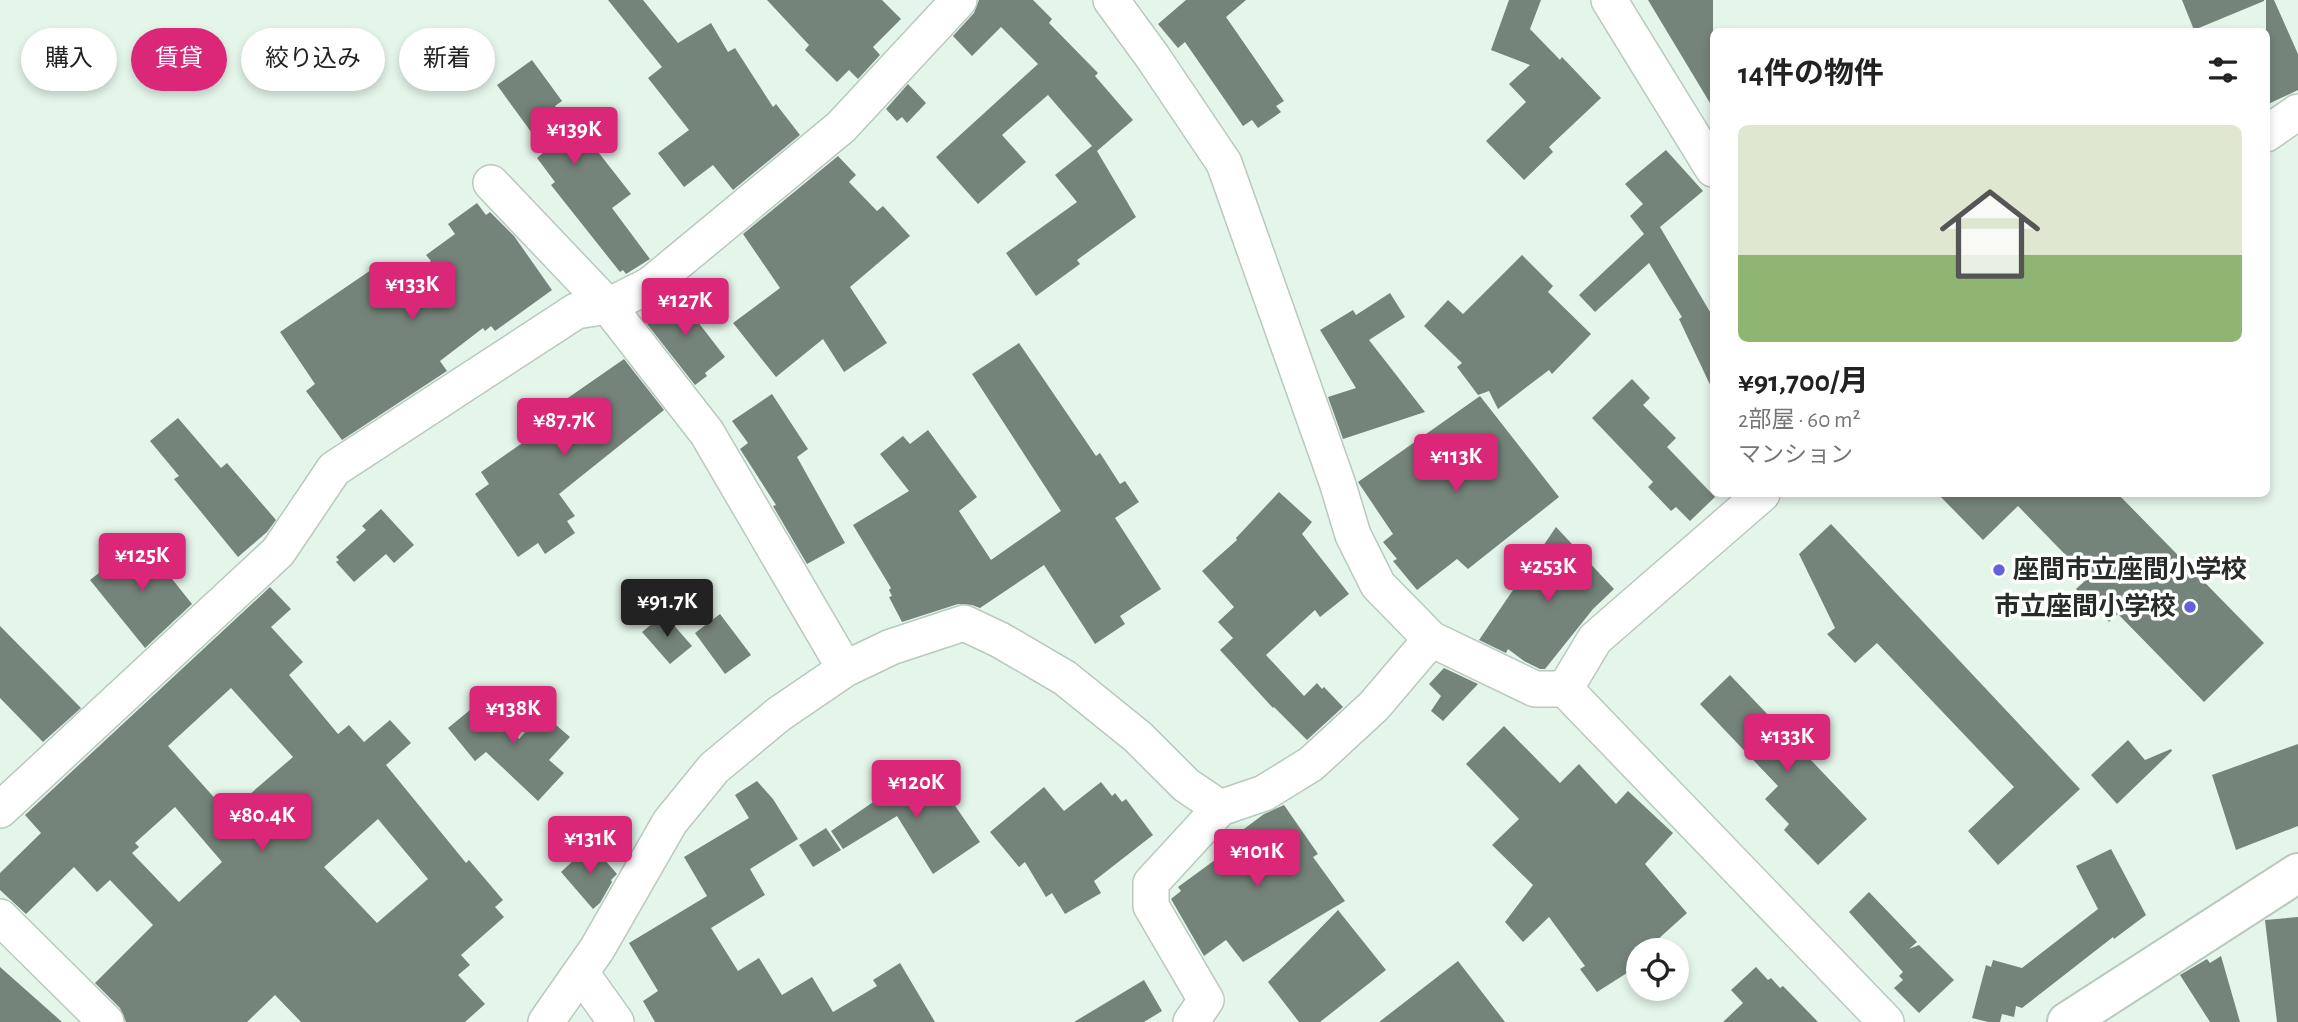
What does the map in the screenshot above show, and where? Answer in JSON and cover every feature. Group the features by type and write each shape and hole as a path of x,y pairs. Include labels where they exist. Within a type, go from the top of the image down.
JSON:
{"main road":[{"path":"2067,1022 2298,873"}],"street":[{"path":"0,810 278,552 334,469 576,311 608,306 650,285 841,127 959,0"},
{"path":"1111,0 1152,55 1224,163 1337,482 1353,536 1378,585 1431,639 1535,689 1565,690 1886,1022"},
{"path":"1608,0 1710,164"},
{"path":"2270,131 2298,112"},
{"path":"491,183 608,306 707,433 845,668"},
{"path":"1565,690 1595,639 1759,497"},
{"path":"546,1022 581,973 670,822 714,768 779,714 845,668 891,647 964,622 1065,678 1138,737 1186,785 1220,808"},
{"path":"1191,1022 1206,1000 1151,906 1151,883 1220,808 1264,793 1311,764 1374,706 1431,639"},
{"path":"0,917 106,1022"},
{"path":"581,973 616,1022"}],"building":[{"path":"608,0 643,0 678,43 711,23 728,52 735,48 773,107 776,104 800,135 733,190 713,165 684,187 658,153 689,130 648,78 662,67"},
{"path":"767,0 882,0 901,19 873,47 880,55 858,79 849,70 837,82 805,50 809,45"},
{"path":"979,0 1033,0 1052,19 1049,23 1098,73 1095,76 1133,120 1097,151 1136,217 1077,260 1080,264 1036,296 1006,253 1077,202 1055,175 1092,146 1048,95 1002,135 1026,162 978,204 936,157 1038,64 1001,27 972,56 953,36 974,13"},
{"path":"1186,0 1246,0 1226,17 1284,101 1276,106 1281,112 1258,128 1252,120 1243,126 1185,42 1178,48 1158,24"},
{"path":"1509,0 1541,0 1530,29 1560,60 1562,57 1601,98 1549,147 1553,152 1524,180 1486,141 1526,102 1509,84 1530,65 1491,50"},
{"path":"1648,0 1713,0 1713,28 1710,28 1710,103"},
{"path":"2182,0 2264,0 2199,28 2193,28"},
{"path":"2266,0 2274,0 2298,54 2298,90 2270,103 2270,28 2266,28"},
{"path":"532,60 562,101 555,106 590,152 595,148 631,194 612,208 650,259 626,274 623,270 620,272 551,185 555,182 537,158 545,151 497,85"},
{"path":"908,84 926,103 907,123 902,117 897,121 886,109"},
{"path":"1666,150 1703,191 1660,227 1710,312 1710,385 1679,319 1682,317 1649,263 1595,312 1579,295 1644,234 1630,216 1643,204 1625,184"},
{"path":"838,156 856,175 849,182 877,211 883,206 910,236 850,287 887,343 844,372 823,339 776,377 733,323 780,288 743,234"},
{"path":"477,203 486,215 490,212 514,236 552,290 495,331 491,326 485,331 483,328 440,361 447,371 342,440 306,391 315,384 280,332 371,270 386,292 431,261 426,255 455,234 448,224"},
{"path":"1522,255 1553,286 1548,292 1591,334 1552,374 1549,370 1498,409 1489,391 1478,395 1457,367 1462,363 1424,326 1448,300 1463,314"},
{"path":"674,291 725,357 695,385 647,324 659,315 652,306"},
{"path":"1390,293 1405,317 1369,340 1425,412 1343,439 1328,397 1356,388 1320,330 1353,310 1356,315"},
{"path":"1019,343 1096,456 1100,453 1120,484 1125,481 1139,502 1115,518 1161,589 1120,616 1125,624 1095,644 1044,565 980,608 958,604 902,622 889,597 892,596 889,590 891,588 853,525 909,491 880,454 903,436 910,444 928,430 977,497 959,511 991,560 1061,511 972,374"},
{"path":"624,359 664,410 559,494 575,516 567,521 575,533 545,554 538,543 518,557 475,494 489,484 481,472 556,416 552,409"},
{"path":"1632,379 1650,398 1643,405 1676,438 1667,447 1710,492 1710,497 1715,497 1690,521 1676,507 1671,511 1648,487 1653,482 1592,418"},
{"path":"772,394 808,449 797,457 845,543 807,564 773,506 776,505 740,449 748,443 732,421"},
{"path":"1480,396 1559,497 1468,569 1457,559 1417,590 1393,561 1397,559 1383,542 1393,534 1358,482"},
{"path":"178,418 221,468 227,463 276,520 267,532 238,557 174,479 179,476 150,441"},
{"path":"1279,492 1312,522 1302,534 1349,594 1320,617 1315,610 1266,655 1304,696 1317,683 1343,707 1307,740 1273,708 1220,650 1233,638 1218,622 1234,607 1202,571 1237,540"},
{"name":"市立座間小学校","path":"1941,497 2121,497 2264,643 2204,702 2118,614 2109,622 2076,589 2088,578 2018,506 1983,540"},
{"path":"381,509 414,545 394,563 386,554 354,582 336,562 339,560 336,557 366,530 362,526"},
{"path":"1831,524 2080,789 1998,865 1968,831 2014,787 1877,643 1855,663 1827,634 1835,628 1799,554"},
{"path":"1556,527 1614,589 1593,609 1545,669 1540,669 1508,649 1506,653 1479,640"},
{"path":"141,540 192,604 145,648 90,580"},
{"path":"270,587 291,609 271,627 303,662 289,675 338,734 349,725 364,742 390,720 411,743 386,765 466,863 469,860 503,900 495,907 504,917 461,955 470,965 458,975 485,1004 465,1022 301,1022 275,995 247,1022 126,1022 120,1008 95,983 153,925 110,880 97,892 74,867 26,914 0,890 0,873 41,833 25,815","holes":["231,688 293,757 228,813 168,746","175,807 222,862 179,902 132,853 139,847 135,843","378,819 428,879 377,923 324,867"]},
{"path":"664,614 692,646 670,664 642,632"},
{"path":"720,614 751,655 725,674 695,633"},
{"path":"0,626 81,708 43,742 0,698"},
{"path":"1444,668 1478,684 1443,721 1431,711 1441,696 1429,684"},
{"path":"1730,675 1867,819 1818,865 1784,830 1789,824 1765,799 1778,786 1700,704"},
{"path":"486,697 519,739 542,713 570,737 549,760 564,773 538,801 486,752 475,761 448,728"},
{"path":"1504,726 1560,783 1579,764 1616,804 1628,791 1673,833 1645,864 1687,913 1659,938 1626,938 1626,974 1597,992 1580,969 1585,966 1549,917 1523,942 1505,922 1533,885 1492,845 1519,819 1466,764"},
{"path":"2128,740 2145,760 2171,749 2172,751 2117,804 2091,775"},
{"path":"2298,744 2298,826 2236,850 2212,775"},
{"path":"927,765 980,842 933,874 897,816 843,849 831,831"},
{"path":"757,781 773,799 798,839 750,869 765,895 711,928 738,971 759,958 782,995 812,977 833,1012 877,986 873,980 900,963 935,1022 655,1022 643,1001 658,991 629,943 707,896 684,857 749,818 735,795"},
{"path":"1101,782 1112,796 1115,793 1122,802 1126,799 1153,835 1094,881 1101,893 1065,914 1052,893 1046,897 1025,862 1019,867 990,832 1044,787 1064,811"},
{"path":"1284,805 1318,854 1313,857 1345,901 1243,962 1226,940 1204,956 1171,899 1181,891 1178,887 1245,838 1240,832 1264,814"},
{"path":"826,828 841,850 813,867 799,845"},
{"path":"591,844 617,874 611,880 600,903 593,909 561,872"},
{"path":"2111,849 2146,915 2114,939 2113,937 2022,1008 2016,1006 2014,1017 2002,1014 2000,1022 1972,1018 1986,965 1991,967 1993,960 2022,968 2098,909 2076,866"},
{"path":"1869,892 1917,942 1909,949 1919,945 1954,980 1919,1013 1894,988 1903,980 1899,976 1903,972 1849,912"},
{"path":"1338,910 1386,970 1320,1022 1299,1022 1268,982"},
{"path":"2298,917 2298,1022 2277,1022 2265,920"},
{"path":"2221,956 2240,1022 2210,1022 2180,975 2207,959 2210,963"},
{"path":"1458,961 1505,1022 1379,1022"},
{"path":"0,967 62,1022 0,1022"},
{"path":"1756,967 1768,980 1771,978 1780,988 1783,986 1818,1022 1723,1022 1743,1003 1731,990"},
{"path":"1144,980 1162,1011 1144,1022 1074,1022"}],"place":[{"name":"座間市立座間小学校","path":"1999,570"},
{"name":"市立座間小学校","path":"2190,607"}]}
